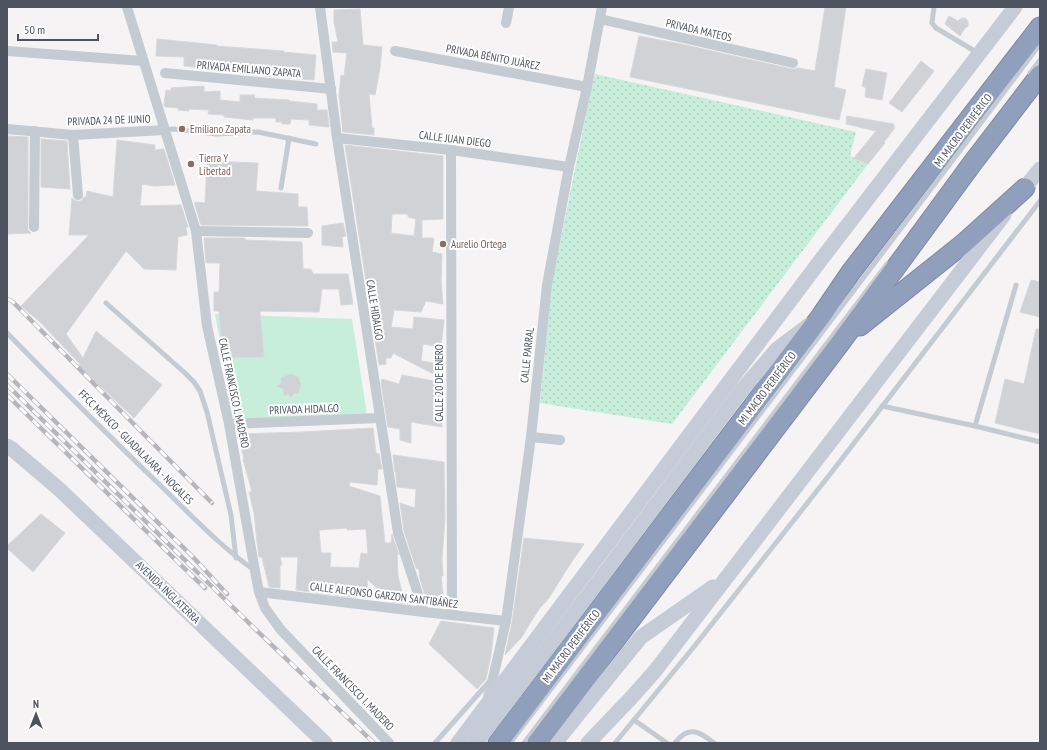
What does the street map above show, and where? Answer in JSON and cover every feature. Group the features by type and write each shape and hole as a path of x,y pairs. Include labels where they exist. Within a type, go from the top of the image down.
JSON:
{"highway":[{"path":"498,743 821,316 852,272 1040,27"},
{"path":"537,743 841,342 974,161 1033,77"},
{"path":"841,342 963,244 1025,188"}],"main road":[{"path":"458,743 816,267 1015,7"},
{"path":"588,743 655,671 1040,169"},
{"path":"476,743 741,391 777,349 821,316"},
{"name":"AVENIDA INGLATERRA","path":"7,446 60,489 325,743"},
{"path":"639,502 688,462"},
{"path":"555,743 641,637 724,580"}],"street":[{"name":"CALLE FRANCISCO I. MADERO","path":"127,7 196,231 208,326 229,424 254,571 259,592 265,608 281,630 389,743"},
{"name":"CALLE HIDALGO","path":"320,7 337,138 398,533 424,612"},
{"path":"506,23 509,7"},
{"name":"CALLE PARRAL","path":"485,708 506,621 531,437 547,285 569,167 587,88 602,7"},
{"name":"PRIVADA MATEOS","path":"600,19 793,63"},
{"path":"7,51 143,61"},
{"name":"PRIVADA BÉNITO JUÀREZ","path":"395,51 587,88"},
{"name":"PRIVADA EMILIANO ZAPATA","path":"164,73 331,89"},
{"name":"PRIVADA 24 DE JUNIO","path":"7,128 73,135 165,130"},
{"path":"34,227 35,131"},
{"path":"73,135 78,195"},
{"name":"CALLE JUAN DIEGO","path":"337,138 451,150 569,167"},
{"name":"CALLE 20 DE ENERO","path":"451,150 452,615"},
{"path":"196,231 308,234"},
{"name":"PRIVADA HIDALGO","path":"229,424 380,418"},
{"path":"531,437 560,440"},
{"name":"CALLE ALFONSO GARZON SANTIBÁÑEZ","path":"259,592 506,621"}],"lane":[{"path":"934,7 932,23 936,28 979,54"},
{"name":"MI MACRO PERIFÉRICO","path":"510,743 1040,44"},
{"path":"1033,77 1040,60"},
{"path":"165,130 173,129 217,134 258,132 316,144"},
{"path":"281,188 289,138"},
{"path":"615,743 693,648 831,473 1040,200"},
{"name":"MI MACRO PERIFÉRICO","path":"524,743 888,262"},
{"path":"975,426 1016,285"},
{"path":"106,303 194,382 200,391 207,412 231,515 236,558"},
{"name":"FFCC MÉXICO - GUADALAJARA - NOGALES","path":"7,333 142,468 236,558 254,571"},
{"path":"882,406 1040,442"},
{"path":"435,743 493,678"},
{"path":"634,720 667,743"},
{"path":"675,743 688,731 695,732 708,738 714,743"}],"green space":[{"path":"595,74 856,132 850,156 868,164 672,424 540,403 552,283"},
{"path":"215,314 352,319 367,415 235,421"}],"building":[{"path":"825,7 846,7 834,87 846,90 839,120 630,77 639,36 792,69 798,68 815,71"},
{"path":"360,9 363,45 382,47 375,95 369,94 374,135 343,132 339,96 341,75 344,76 347,53 333,52 332,42 338,42 334,22 334,10"},
{"path":"949,16 958,21 965,18 968,21 968,26 960,36 945,24"},
{"path":"157,39 316,55 314,80 263,76 263,71 212,69 184,66 184,57 156,56"},
{"path":"921,61 934,71 902,112 889,103"},
{"path":"866,69 887,73 882,100 865,97 866,88 862,86"},
{"path":"204,86 204,92 220,91 220,100 240,102 240,95 255,95 254,98 289,100 317,104 317,110 327,110 329,127 309,125 309,120 291,119 290,124 282,124 282,122 276,122 276,118 253,118 253,120 208,114 209,110 189,109 189,111 178,110 179,108 165,107 166,90 171,91 171,88"},
{"path":"847,116 894,124 894,129 884,142 885,143 868,164 854,158 876,131 846,124"},
{"path":"7,136 28,137 28,230 31,233 7,234"},
{"path":"41,139 67,141 70,189 41,187"},
{"path":"117,140 155,145 155,150 164,149 175,185 154,186 142,184 140,206 181,205 188,227 186,227 187,235 178,237 176,270 144,269 126,251 66,334 83,358 96,331 162,385 134,418 79,366 80,364 40,322 21,306 89,235 69,235 72,198 76,201 81,201 84,197 86,197 87,191 113,197"},
{"path":"345,145 443,156 443,219 422,220 422,238 434,238 432,252 442,254 441,280 443,304 426,301 421,312 394,310 391,327 413,329 414,317 444,320 441,347 423,344 421,361 439,364 439,377 393,353 391,358 386,358 386,364 379,365","holes":["392,214 408,214 408,217 416,219 414,236 391,233"]},
{"path":"207,161 258,163 256,191 298,194 298,207 307,207 308,226 201,225 195,202 205,203"},
{"path":"343,223 346,236 342,237 343,247 322,245 322,226"},
{"path":"204,238 245,238 245,240 302,242 303,269 311,269 313,274 348,274 353,304 341,305 339,289 322,289 319,312 261,311 264,357 223,358 219,311 214,311 214,292 219,292 220,263 206,263"},
{"path":"1031,280 1040,282 1040,317 1020,312"},
{"path":"1036,329 1040,329 1040,434 995,423 1005,379 1024,384"},
{"path":"291,374 298,377 301,385 298,393 294,393 291,397 288,394 284,396 283,389 277,386 281,383 281,378"},
{"path":"402,375 444,383 443,394 437,414 441,414 442,427 411,422 411,443 400,440 400,429 388,427 381,383 382,379 399,384"},
{"path":"373,428 376,453 379,454 382,469 378,469 377,485 350,482 349,486 380,496 385,543 391,543 392,534 399,555 397,554 398,576 403,596 409,596 410,604 392,602 367,579 368,590 357,590 358,598 296,590 298,557 280,557 282,565 280,565 280,588 269,587 262,557 259,557 254,513 249,492 252,492 238,434","holes":["347,528 347,530 366,529 368,554 361,553 359,568 330,567 331,553 321,553 319,530"]},
{"path":"393,455 444,462 445,518 442,558 443,576 441,576 444,603 427,601 420,579 419,570 416,568 404,531 400,503 415,508 416,489 397,487"},
{"path":"41,514 65,533 33,572 7,548 7,546"},
{"path":"524,538 584,544 522,637 505,655 512,622"},
{"path":"441,621 494,628 491,655 486,679 477,689 429,644"}],"railway":[{"path":"7,299 12,301 212,503"},
{"path":"7,374 192,556 227,594"},
{"path":"7,385 250,624 374,743"},
{"path":"7,395 205,588"}],"place":[{"name":"Emiliano Zapata","path":"182,129"},
{"name":"Tierra Y Libertad","path":"191,164"},
{"name":"Aurelio Ortega","path":"443,244"}]}
